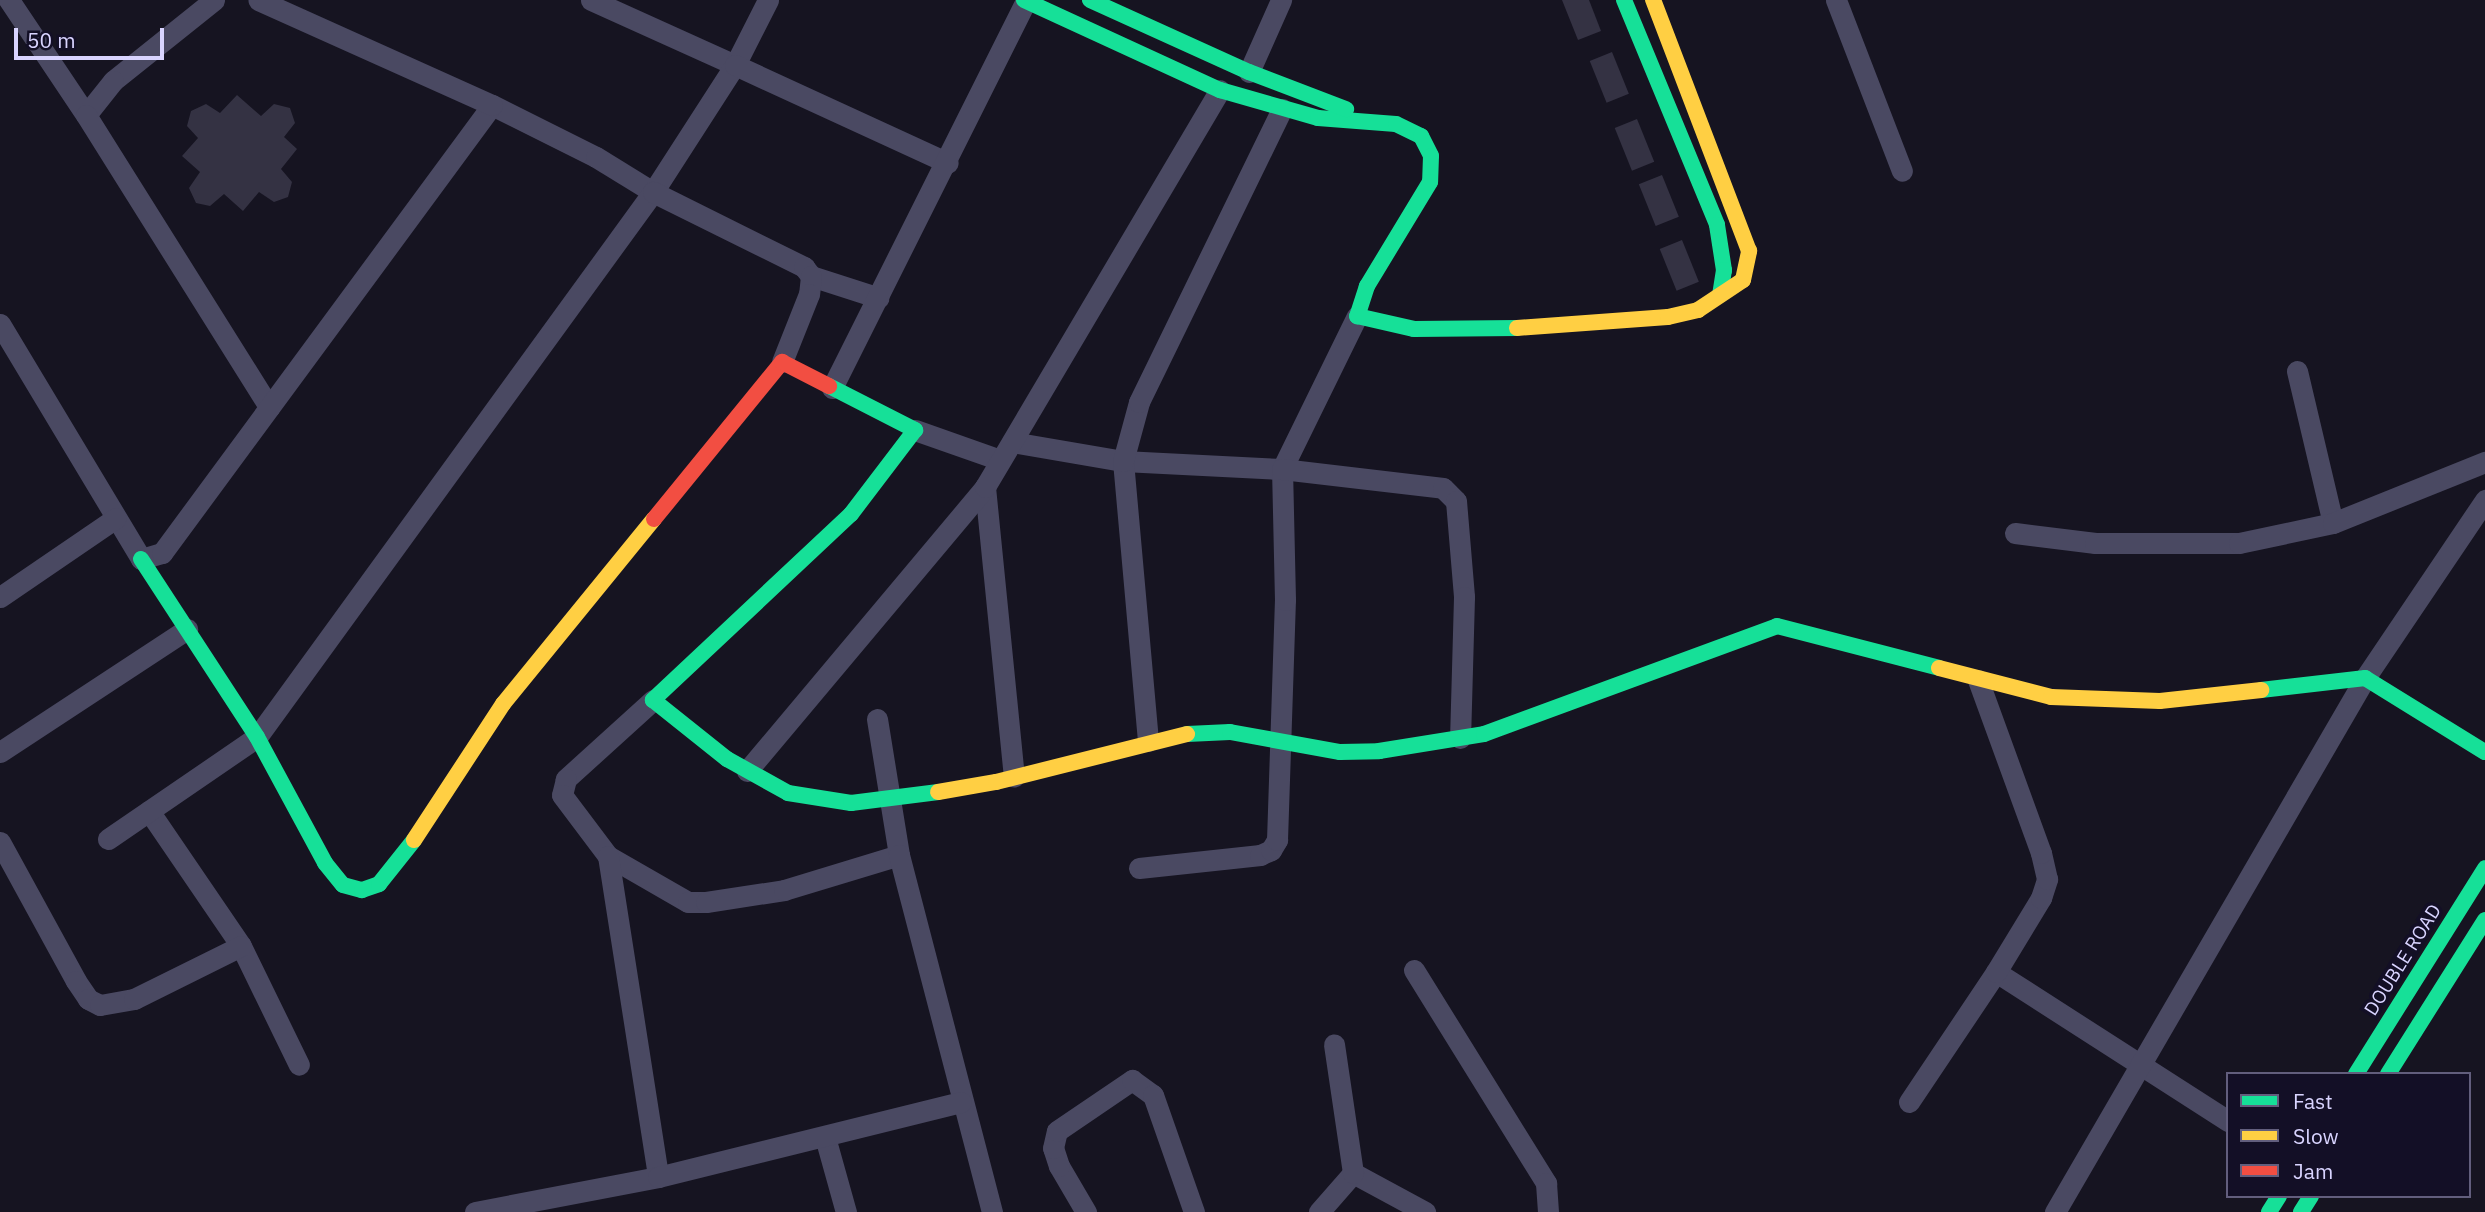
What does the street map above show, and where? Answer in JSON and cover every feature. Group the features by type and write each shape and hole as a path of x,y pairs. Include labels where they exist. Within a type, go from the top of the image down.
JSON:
{"street":[{"path":"9,0 86,115 269,407"},
{"path":"86,115 113,81 214,0"},
{"path":"258,0 492,105 596,157 653,192 791,258 811,276 879,298"},
{"path":"591,0 948,163"},
{"path":"108,839 257,737 653,192 735,65 768,0"},
{"path":"1249,72 1281,0"},
{"path":"1624,0 1717,225 1724,270 1720,295"},
{"path":"1357,316 1414,329 1553,327 1668,317 1698,310 1744,281 1749,251 1653,0"},
{"path":"1836,0 1902,171"},
{"path":"832,388 948,163 1025,1 1220,90 1282,109 1396,124 1420,135 1431,156 1430,182 1367,286 1357,316 1282,469 1283,742 1277,841 1271,850 1139,867"},
{"path":"1102,2 1249,72 1326,99 1374,123"},
{"path":"747,771 985,487 1220,90"},
{"path":"141,559 162,553 492,105"},
{"path":"1148,741 1123,461 1139,402 1282,109"},
{"path":"0,324 141,559 257,737 325,863 343,885 362,890 379,884 400,862 503,704 782,362 809,294 811,276"},
{"path":"782,362 915,430 1006,451 1123,461 1282,469 1443,488 1456,500 1464,597 1460,738"},
{"path":"2297,371 2333,523"},
{"path":"899,855 784,890 706,902 688,902 608,856 562,795 566,779 851,514 915,430"},
{"path":"2015,533 2095,543 2239,542 2333,523 2485,462"},
{"path":"985,487 1014,777"},
{"path":"2055,1212 2365,678 2485,500"},
{"path":"0,597 116,518"},
{"path":"653,700 747,771 788,793 819,800 893,799 1014,777 1148,741 1230,732 1339,752 1379,751 1460,738 1548,714 1761,628 1777,626 2051,697 2160,702 2365,678 2485,752"},
{"path":"0,752 187,629"},
{"path":"1909,1101 1996,971 2041,898 2047,879 2041,853 1978,680"},
{"path":"877,719 893,799 899,855 961,1102 992,1212"},
{"path":"149,810 241,946 299,1065"},
{"path":"0,842 76,981 88,999 100,1005 134,999 241,946"},
{"path":"608,856 658,1177"},
{"name":"DOUBLE ROAD","path":"2357,1072 2485,868"},
{"path":"2389,1072 2485,920"},
{"path":"1414,970 1546,1183 1548,1212"},
{"path":"1996,971 2141,1061 2226,1120"},
{"path":"1319,1212 1353,1173 1334,1044"},
{"path":"1086,1212 1059,1166 1053,1148 1057,1131 1132,1080 1153,1094 1194,1212"},
{"path":"475,1212 658,1177 961,1102"},
{"path":"825,1137 846,1212"},
{"path":"1353,1173 1425,1212"}],"building":[{"path":"1562,0 1589,0 1601,31 1578,40"},
{"path":"1612,52 1629,94 1607,103 1590,61"},
{"path":"237,95 261,116 274,104 290,108 295,123 284,137 297,149 281,169 292,182 288,197 274,202 259,192 243,211 224,194 210,206 196,203 189,188 200,172 182,156 198,138 187,126 191,111 206,104 220,113"},
{"path":"1637,119 1654,162 1632,171 1615,128"},
{"path":"1662,175 1679,217 1656,226 1639,184"},
{"path":"1682,240 1699,282 1677,291 1660,249"}],"traffic: fast":[{"path":"1024,0 1220,90 1318,118 1396,124 1421,136 1431,156 1430,182 1367,286 1357,316 1414,329 1517,328"},
{"path":"1090,0 1249,72 1346,109"},
{"path":"1624,0 1717,225 1724,270 1720,295"},
{"path":"829,386 915,430 851,514 653,700 727,759 788,793 851,803 938,792"},
{"path":"141,559 257,737 325,863 343,885 362,890 379,884 414,840"},
{"path":"1187,734 1230,732 1340,752 1379,751 1484,734 1777,626 1939,668"},
{"path":"2261,690 2365,678 2485,752"},
{"path":"2357,1072 2485,868"},
{"path":"2389,1072 2485,920"},
{"path":"2269,1212 2278,1198"},
{"path":"2301,1212 2310,1198"}],"traffic: slow":[{"path":"1517,328 1668,317 1698,310 1743,280 1749,251 1653,0"},
{"path":"414,840 503,704 654,519"},
{"path":"1939,668 2051,697 2160,701 2261,690"},
{"path":"938,792 996,782 1187,734"}],"traffic: jam":[{"path":"654,519 782,362 829,386"}]}
